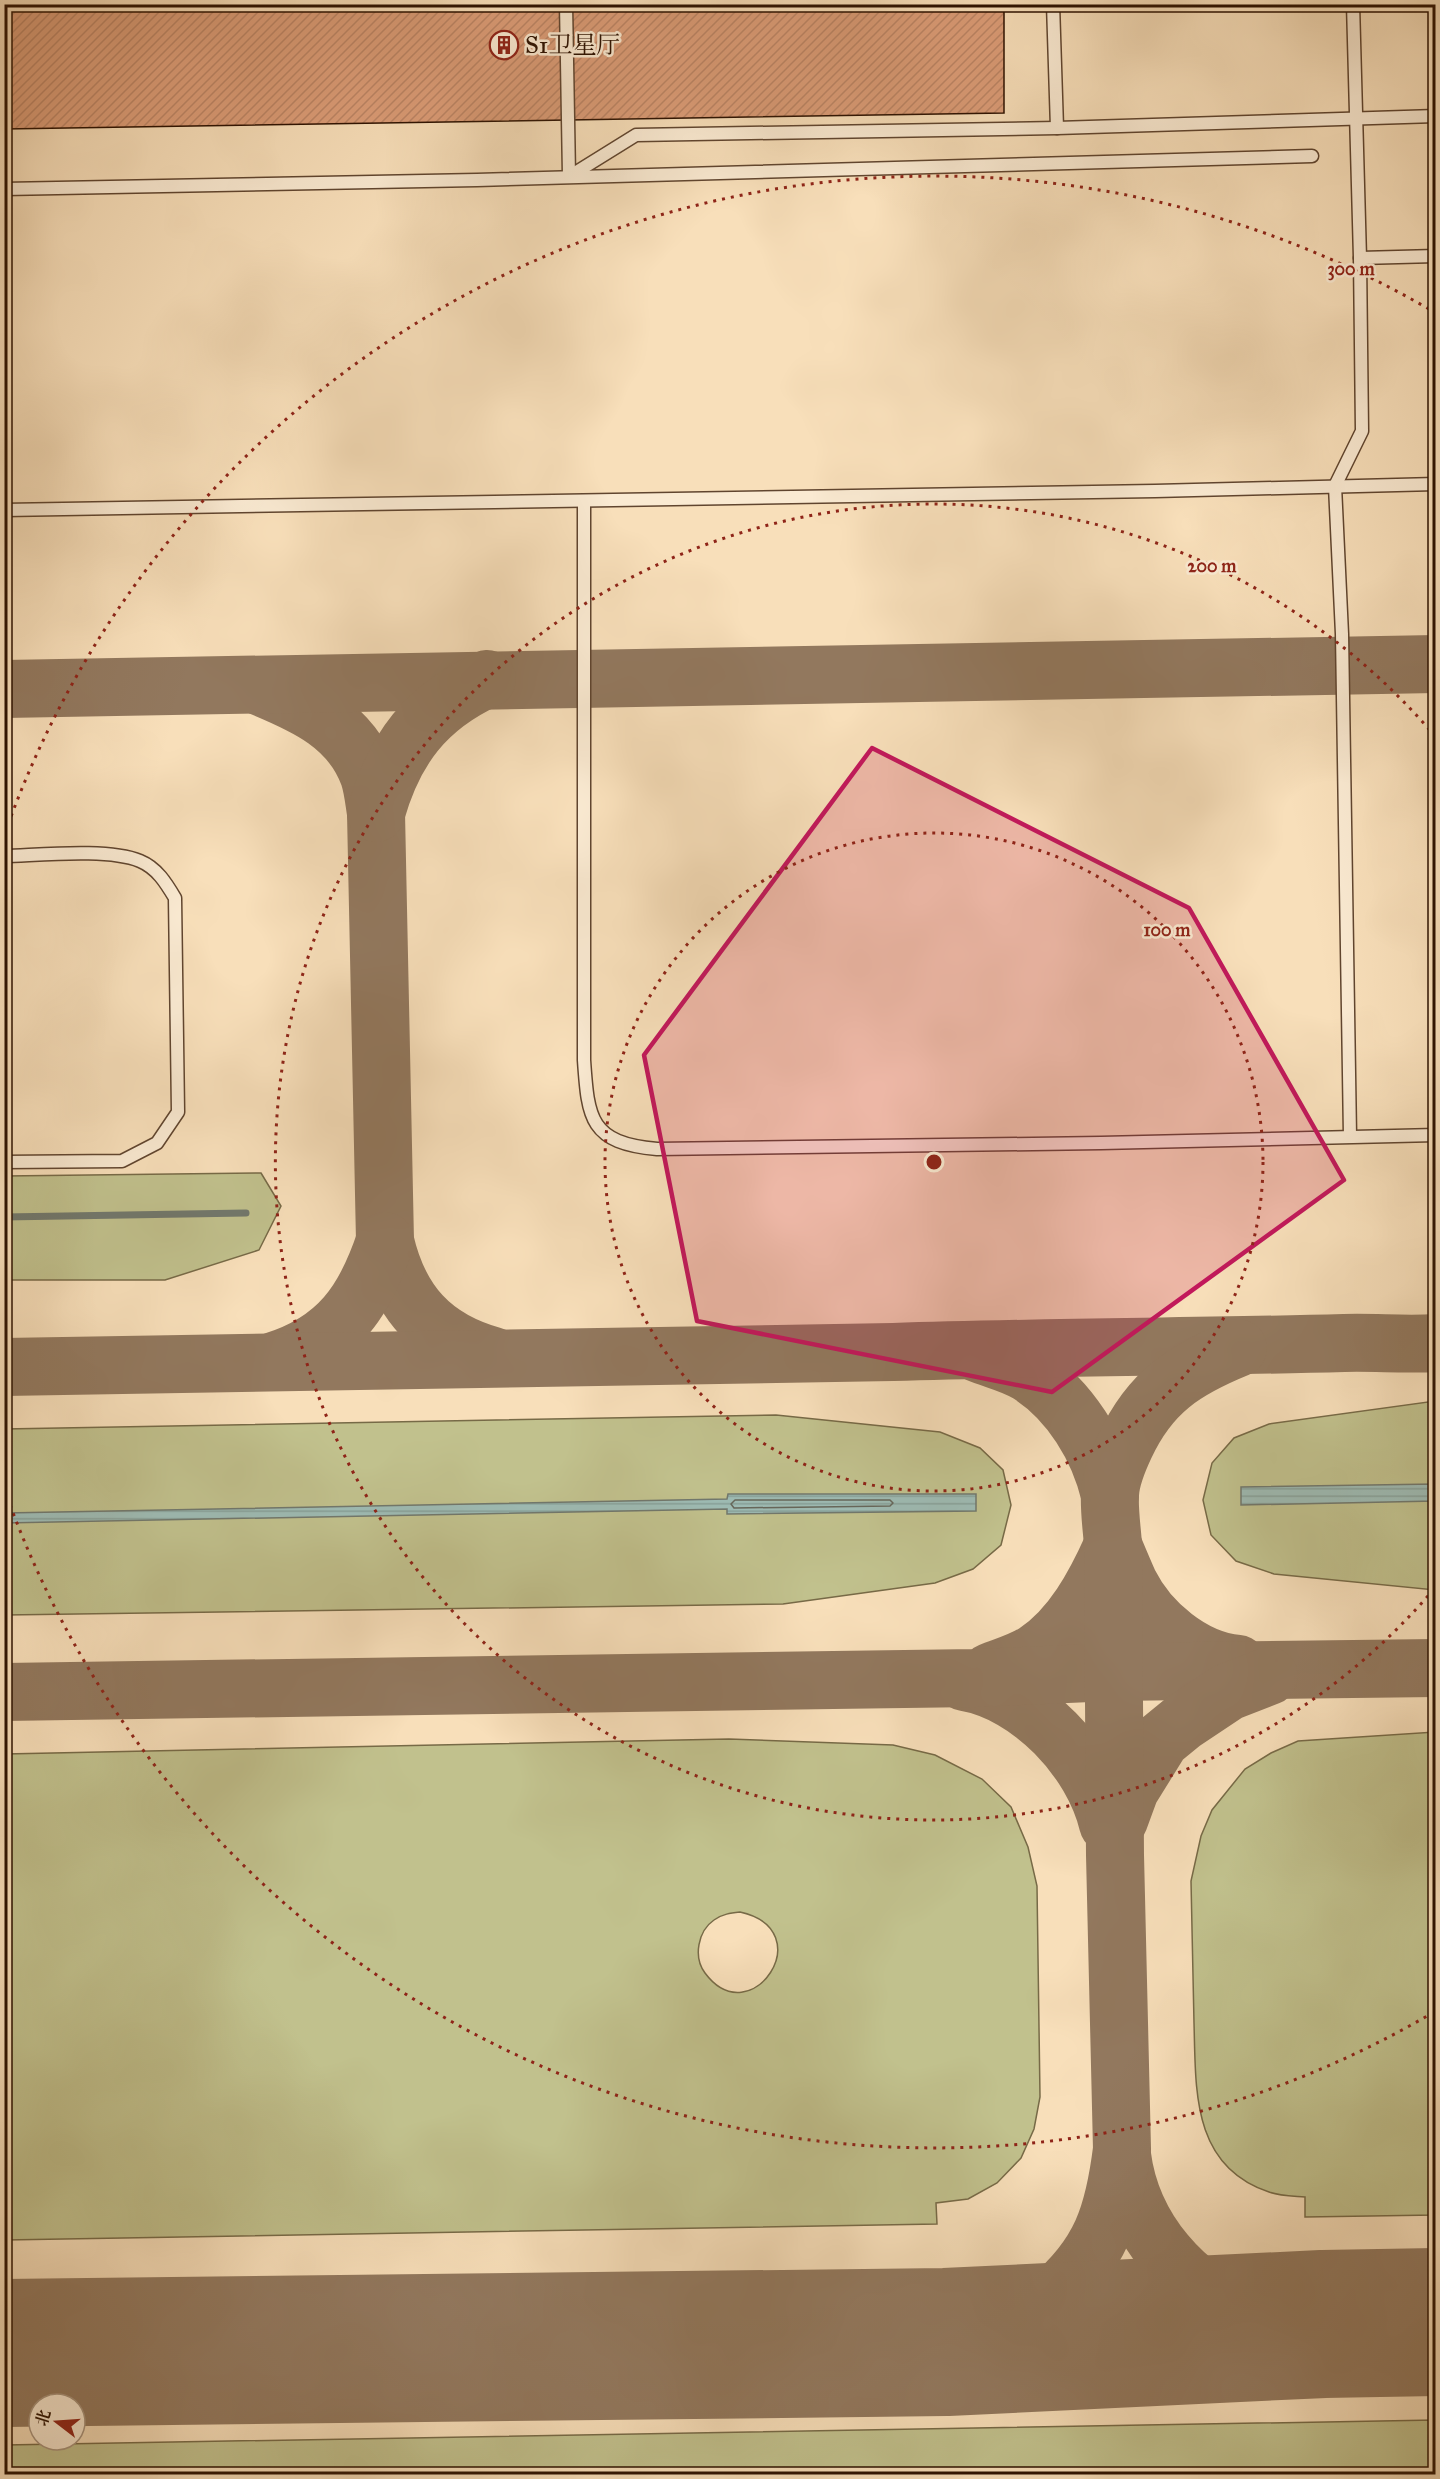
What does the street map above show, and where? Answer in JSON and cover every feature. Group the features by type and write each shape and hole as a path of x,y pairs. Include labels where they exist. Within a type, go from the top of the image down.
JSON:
{"lane":[{"path":"566,4 569,176"},
{"path":"1053,4 1057,128"},
{"path":"1350,1136 1342,634 1335,486 1362,431 1353,4"},
{"path":"569,176 636,135 1057,128 1436,116"},
{"path":"4,189 465,181 569,176 1312,156"},
{"path":"1360,258 1436,256"},
{"path":"4,510 1436,484"},
{"path":"584,501 584,1060 587,1103 594,1122 609,1137 631,1146 672,1149 1436,1135"},
{"path":"4,856 113,854 141,861 163,877 175,898 178,1112 157,1143 122,1161 4,1162"}],"highlighted area":[{"path":"872,748 1189,908 1344,1180 1052,1392 697,1321 644,1055"}],"green space":[{"path":"261,1173 281,1206 259,1250 165,1280 5,1280 5,1176"},
{"path":"1435,1401 1435,1590 1274,1574 1236,1561 1211,1535 1203,1500 1212,1463 1234,1438 1269,1424"},
{"path":"776,1415 940,1432 980,1448 1003,1470 1011,1505 1001,1545 973,1569 935,1583 783,1604 5,1615 4,1429"},
{"path":"1435,1732 1435,2215 1305,2217 1305,2197 1269,2192 1243,2180 1225,2164 1212,2145 1203,2122 1196,2074 1191,1881 1201,1836 1212,1810 1245,1769 1271,1753 1298,1741"},
{"path":"729,1739 893,1745 935,1755 982,1779 1011,1807 1028,1847 1037,1886 1040,2097 1034,2129 1021,2158 997,2183 968,2199 936,2203 937,2224 5,2240 5,1754","holes":["740,1912 764,1922 776,1938 777,1956 771,1973 758,1986 741,1992 723,1989 701,1967 698,1952 704,1931 717,1918 733,1913"]},
{"path":"1435,2420 1435,2474 4,2474 5,2445 27,2445 27,2452 87,2452 87,2444"}],"water":[{"path":"1435,1484 1435,1501 1241,1505 1241,1487"},
{"path":"728,1494 976,1494 976,1511 727,1514 727,1509 4,1523 5,1513 727,1499"}],"building":[{"name":"S1卫星厅","path":"4,4 1004,4 1004,113 4,129"}],"waterway":[{"path":"4,1217 246,1213"}],"taxiway":[{"path":"4,689 1436,664"},
{"path":"376,813 392,769 415,732 446,703 487,679"},
{"path":"261,687 311,710 326,720 351,744 369,776 376,813 385,1241 399,1282 421,1315 452,1339 471,1349 493,1356"},
{"path":"274,1361 316,1342 346,1316 368,1282 385,1241"},
{"path":"4,1367 1436,1343"},
{"path":"946,2342 1002,2330 1035,2310 1067,2282 1082,2266 1093,2249 1102,2232 1115,2194 1122,2149 1115,1855 1111,1488 1115,1469 1125,1446 1135,1427 1158,1397 1185,1374 1238,1348"},
{"path":"977,1353 1029,1374 1057,1397 1070,1411 1090,1443 1110,1495"},
{"path":"990,1672 1031,1655 1061,1631 1090,1591 1112,1547"},
{"path":"1114,1548 1129,1583 1148,1612 1160,1625 1189,1647 1221,1661 1238,1664"},
{"path":"4,1692 976,1678 1113,1672 1436,1668"},
{"path":"1119,1820 1130,1790 1161,1740 1183,1722 1228,1692 1269,1676"},
{"path":"964,1682 989,1689 1012,1700 1035,1715 1055,1733 1088,1776 1100,1800 1108,1824"},
{"path":"1122,2155 1127,2182 1137,2207 1166,2254 1185,2273 1206,2290 1230,2304 1255,2314 1323,2324"}],"runway":[{"path":"4,2353 946,2342 1323,2324 1436,2322"}],"place":[{"name":"S1卫星厅","path":"504,45"}]}
